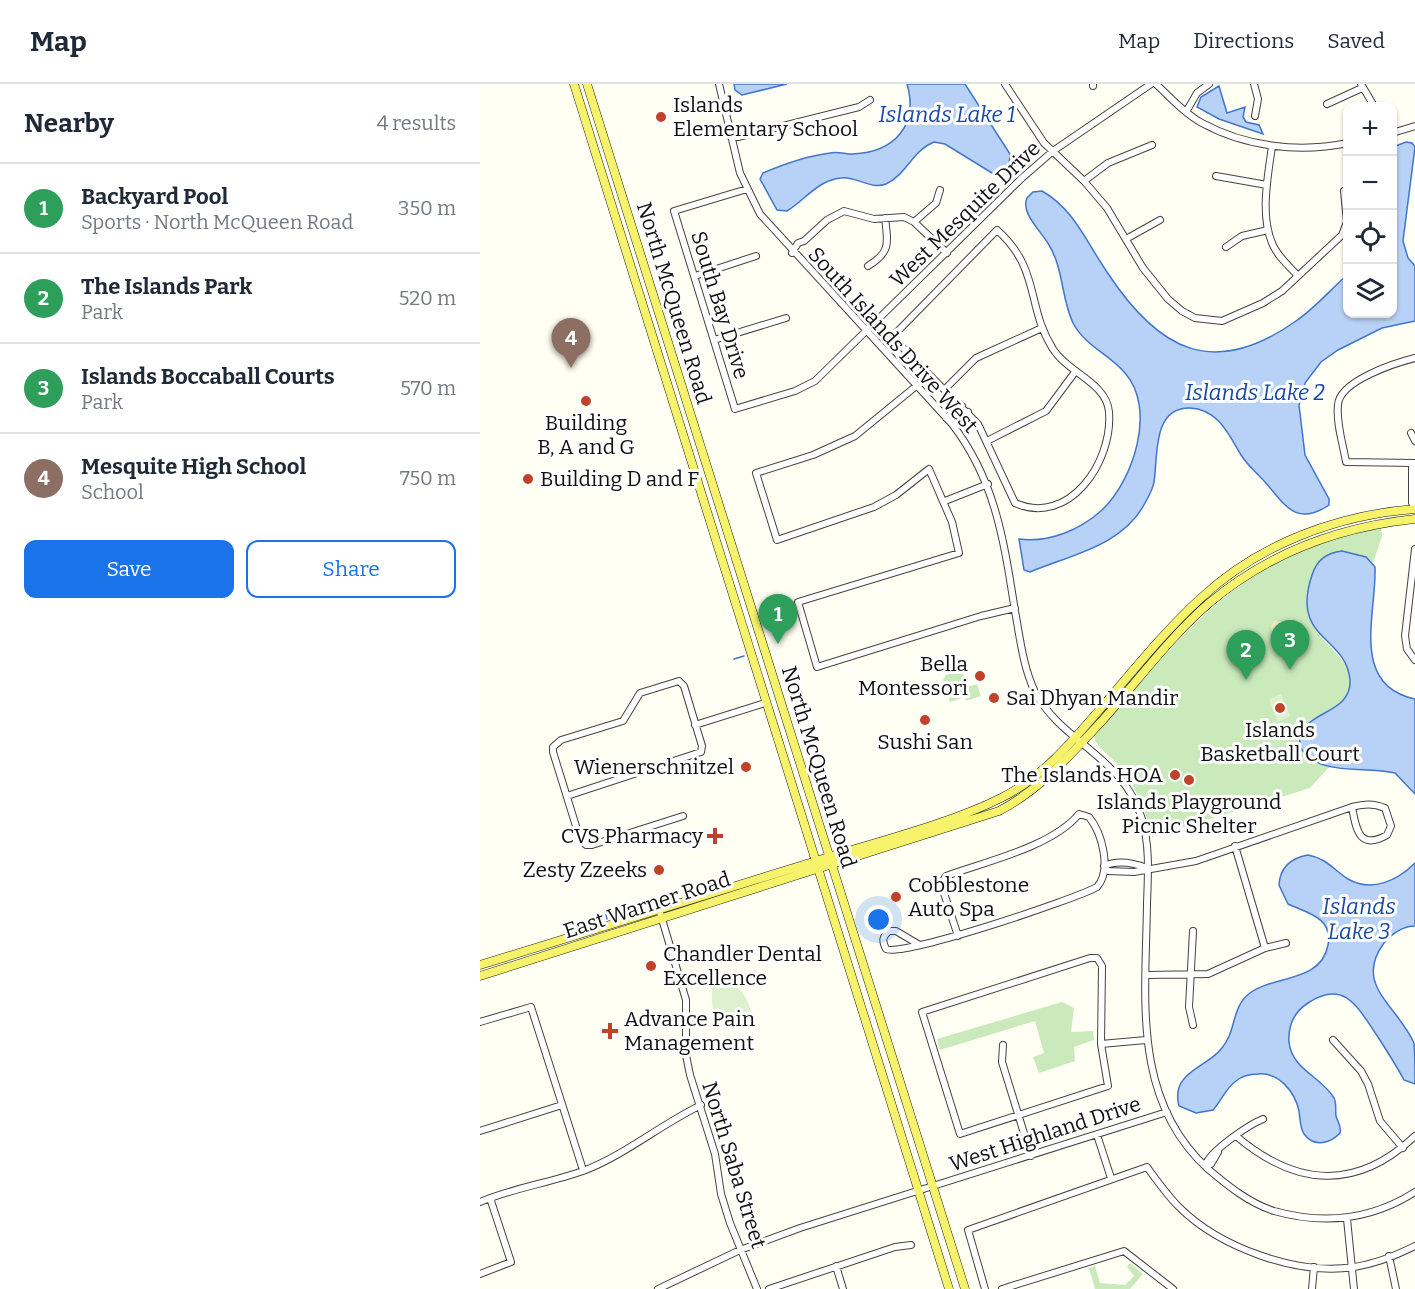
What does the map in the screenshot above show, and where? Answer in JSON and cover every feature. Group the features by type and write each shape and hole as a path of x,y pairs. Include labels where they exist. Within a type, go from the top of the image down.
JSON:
{"main road":[{"name":"North McQueen Road","path":"574,84 787,775 822,859 882,1026 965,1289"},
{"name":"North McQueen Road","path":"587,84 803,774 822,859 868,1031 949,1289"},
{"path":"1078,740 1197,602 1250,561 1300,536 1333,524 1387,511 1415,508"},
{"path":"1078,740 1196,616 1245,576 1286,553 1322,537 1362,526 1415,519"},
{"path":"765,703 779,699"},
{"name":"East Warner Road","path":"480,966 974,810 1003,797 1030,780 1078,740"},
{"name":"East Warner Road","path":"480,976 977,820 1002,810 1036,788 1078,740"},
{"path":"787,775 803,774"},
{"path":"974,810 977,820"},
{"path":"480,972 497,966 504,958"},
{"path":"868,1031 882,1026"}],"street":[{"name":"South Islands Drive West","path":"719,84 731,137 747,189 764,220 915,387 952,424 976,460 988,484 999,523 1022,653 1036,692 1045,707 1078,740 1113,769 1134,800 1146,837 1148,868 1146,1040 1150,1063 1167,1112 1183,1140 1205,1166 1234,1190 1267,1208 1318,1219 1347,1219 1395,1205 1415,1192"},
{"path":"1005,84 1044,143 1084,181 1107,208 1168,299 1182,311 1208,321 1222,321 1263,303 1298,276 1342,235 1347,222 1346,210"},
{"name":"West Mesquite Drive","path":"735,409 795,391 815,381 947,253 1012,186 1053,151 1151,84"},
{"path":"1156,84 1186,112 1225,133 1272,146 1330,147 1343,144"},
{"path":"1186,112 1197,93 1209,84"},
{"path":"1254,84 1257,99 1255,116"},
{"path":"1327,104 1361,86 1371,102"},
{"path":"731,137 736,133 751,132 860,107 870,100"},
{"path":"1397,131 1415,126"},
{"path":"1084,181 1108,164 1152,145"},
{"path":"1272,146 1267,185 1268,230 1278,255 1298,276"},
{"path":"1216,176 1267,185"},
{"name":"South Bay Drive","path":"735,409 674,211 747,189"},
{"path":"914,222 936,202 940,190"},
{"path":"792,253 795,246 827,220 844,211 874,219 904,217 914,222 947,253"},
{"path":"867,266 880,258 886,249 885,218"},
{"path":"1126,239 1160,220"},
{"path":"997,230 1008,240 1030,278 1042,328 1053,349 1075,372 1099,391 1106,400 1109,412 1098,469 1088,482 1070,498 1038,510 1015,503 987,441 968,412 897,342 894,335 997,230"},
{"path":"1226,246 1242,236 1268,230"},
{"path":"695,276 756,256"},
{"path":"714,340 786,318"},
{"path":"945,389 976,358 1042,328"},
{"path":"1415,358 1362,379 1341,395 1338,405 1346,462 1415,464"},
{"path":"987,441 1046,411 1075,372"},
{"path":"915,387 855,436 813,455 756,473 777,540 874,507 896,495 929,469 945,501 959,553 798,602 817,667 981,616 1015,608"},
{"path":"946,418 962,406"},
{"path":"952,424 968,412"},
{"path":"1411,433 1415,441"},
{"path":"1415,464 1412,467 1412,503 1415,508"},
{"path":"945,501 988,484"},
{"path":"1415,549 1405,636 1407,650 1415,660"},
{"path":"567,796 702,752 684,686 675,682 640,693 623,721 561,740 553,747 553,752 580,839 586,845 635,835 683,816"},
{"path":"695,725 765,703"},
{"path":"1104,866 1110,863 1135,864 1148,868 1182,864 1352,807 1375,804 1385,808 1391,826 1387,834 1371,840 1362,837 1356,831 1352,807"},
{"path":"918,944 896,931 889,931 884,935 883,942 890,951 958,936 1090,891 1100,883 1104,866 1097,830 1085,814 1078,814 1042,840 1023,850 946,876 943,879 942,888 958,936"},
{"path":"1235,846 1265,948"},
{"name":"North Saba Street","path":"659,909 686,1000 686,1055 690,1075 715,1154 723,1201 740,1250 757,1289"},
{"path":"1193,931 1190,975 1190,1007 1193,1025"},
{"path":"1147,975 1208,974 1265,948 1286,943"},
{"path":"1090,958 1097,958 1103,977 1101,1044 1108,1086 960,1134 922,1012 1090,958"},
{"path":"480,1022 531,1007 583,1170"},
{"path":"1101,1044 1146,1040"},
{"path":"1333,1040 1361,1071 1368,1084 1380,1121 1403,1148"},
{"path":"1003,1045 1002,1062 1031,1156"},
{"path":"480,1131 562,1105"},
{"path":"480,1202 583,1170 634,1145 678,1116 701,1105"},
{"name":"West Highland Drive","path":"658,1289 740,1250 1167,1112"},
{"path":"1205,1166 1207,1160 1250,1124 1263,1119"},
{"path":"1097,1135 1111,1178"},
{"path":"1236,1136 1276,1165 1315,1176 1342,1175 1366,1168 1386,1160 1415,1136"},
{"path":"985,1289 968,1230 1041,1206 1111,1178 1148,1167 1179,1207 1202,1226 1247,1251 1276,1260 1314,1267 1353,1267 1389,1257 1415,1246"},
{"path":"480,1274 510,1262 489,1198"},
{"path":"1347,1219 1354,1289"},
{"path":"769,1289 894,1247 911,1245"},
{"path":"1002,1289 1124,1251 1173,1289"},
{"path":"1389,1257 1396,1289"},
{"path":"836,1266 843,1289"},
{"path":"1312,1289 1314,1267"}],"shaded area":[{"path":"1381,526 1382,536 1373,563 1359,554 1316,564 1307,591 1306,600 1315,628 1343,661 1350,676 1351,685 1344,700 1303,727 1317,762 1330,766 1310,788 1152,837 1147,817 1134,789 1123,771 1096,742 1094,734 1182,637 1230,593 1257,574 1308,547"},
{"path":"962,670 967,687 977,684 981,696 966,701 965,697 950,702 943,680 946,675"},
{"name":"Islands Basketball Court","path":"1281,694 1290,716 1278,722 1269,699"},
{"path":"711,978 727,981 740,990 751,1010 752,1019 713,1017"},
{"path":"1062,1002 1074,1008 1071,1032 1093,1031 1094,1040 1074,1047 1075,1061 1039,1073 1033,1057 1044,1053 1035,1021 940,1050 937,1039"},
{"path":"1130,1263 1143,1274 1130,1289 1095,1289 1089,1268 1095,1266 1100,1283 1125,1285 1134,1276 1127,1267"}],"sand":[{"path":"1275,621 1284,624 1290,631 1293,637 1290,645 1282,644 1272,632 1271,626"}],"water":[{"path":"734,84 787,84 742,95 735,90"},
{"name":"Islands Lake 1","path":"907,84 965,84 1010,154 1009,167 999,175 992,173 945,144 934,142 920,151 899,175 886,184 875,185 841,178 825,182 787,211 777,210 760,179 763,173 813,156 833,152 853,154 868,152 891,142 906,124 910,99"},
{"path":"1219,86 1227,113 1245,107 1243,117 1246,122 1259,125 1263,134 1219,119 1197,107 1201,97"},
{"name":"Islands Lake 2","path":"1406,142 1412,143 1415,147 1403,241 1408,258 1415,266 1415,321 1382,328 1338,350 1321,362 1305,383 1299,405 1305,455 1329,499 1329,505 1307,514 1291,510 1247,463 1222,424 1200,409 1178,410 1163,424 1157,447 1153,487 1135,518 1123,530 1094,547 1030,572 1024,570 1019,539 1053,537 1074,529 1102,510 1113,497 1131,463 1140,425 1139,406 1134,388 1125,373 1084,338 1073,323 1054,255 1026,210 1027,198 1033,192 1042,191 1063,207 1079,227 1126,299 1146,321 1167,337 1190,348 1213,352 1239,349 1266,339 1296,321 1343,279 1343,318 1397,318 1397,145"},
{"path":"1342,551 1366,557 1375,567 1371,625 1374,663 1381,679 1394,691 1415,699 1415,794 1395,773 1330,767 1308,757 1300,747 1301,735 1306,726 1334,708 1348,692 1350,680 1346,665 1313,625 1308,612 1307,596 1312,575 1319,561 1331,553"},
{"name":"Islands Lake 3","path":"1308,855 1325,862 1348,879 1366,885 1384,883 1393,879 1415,863 1415,926 1402,929 1384,943 1376,958 1373,971 1375,983 1381,994 1414,1043 1415,1084 1404,1080 1358,1008 1350,1001 1332,994 1321,996 1308,1003 1299,1010 1293,1020 1289,1042 1295,1059 1328,1090 1335,1100 1340,1133 1322,1142 1313,1141 1304,1134 1294,1097 1285,1085 1273,1076 1255,1074 1241,1078 1229,1087 1213,1110 1196,1113 1179,1106 1178,1095 1180,1085 1185,1078 1215,1055 1227,1041 1240,1005 1250,993 1260,987 1307,972 1324,957 1328,945 1327,928 1317,917 1288,904 1279,885 1287,864 1296,858"}],"waterway":[{"path":"734,659 744,656"},
{"path":"604,909 607,919"}],"place":[{"name":"Islands Elementary School","path":"661,117"},
{"name":"Mesquite High School","path":"571,368"},
{"name":"Building B, A and G","path":"586,401"},
{"name":"Building D and F","path":"528,479"},
{"name":"Backyard Pool","path":"778,644"},
{"name":"Islands Boccaball Courts","path":"1290,670"},
{"name":"Bella Montessori","path":"980,676"},
{"name":"The Islands Park","path":"1246,680"},
{"name":"Sai Dhyan Mandir","path":"994,698"},
{"name":"Islands Basketball Court","path":"1280,708"},
{"name":"Sushi San","path":"925,720"},
{"name":"Wienerschnitzel","path":"746,767"},
{"name":"The Islands HOA","path":"1175,775"},
{"name":"Islands Playground Picnic Shelter","path":"1189,780"},
{"name":"CVS Pharmacy","path":"715,836"},
{"name":"Zesty Zzeeks","path":"659,870"},
{"name":"Cobblestone Auto Spa","path":"896,897"},
{"name":"Chandler Dental Excellence","path":"651,966"},
{"name":"Advance Pain Management","path":"610,1031"}]}
